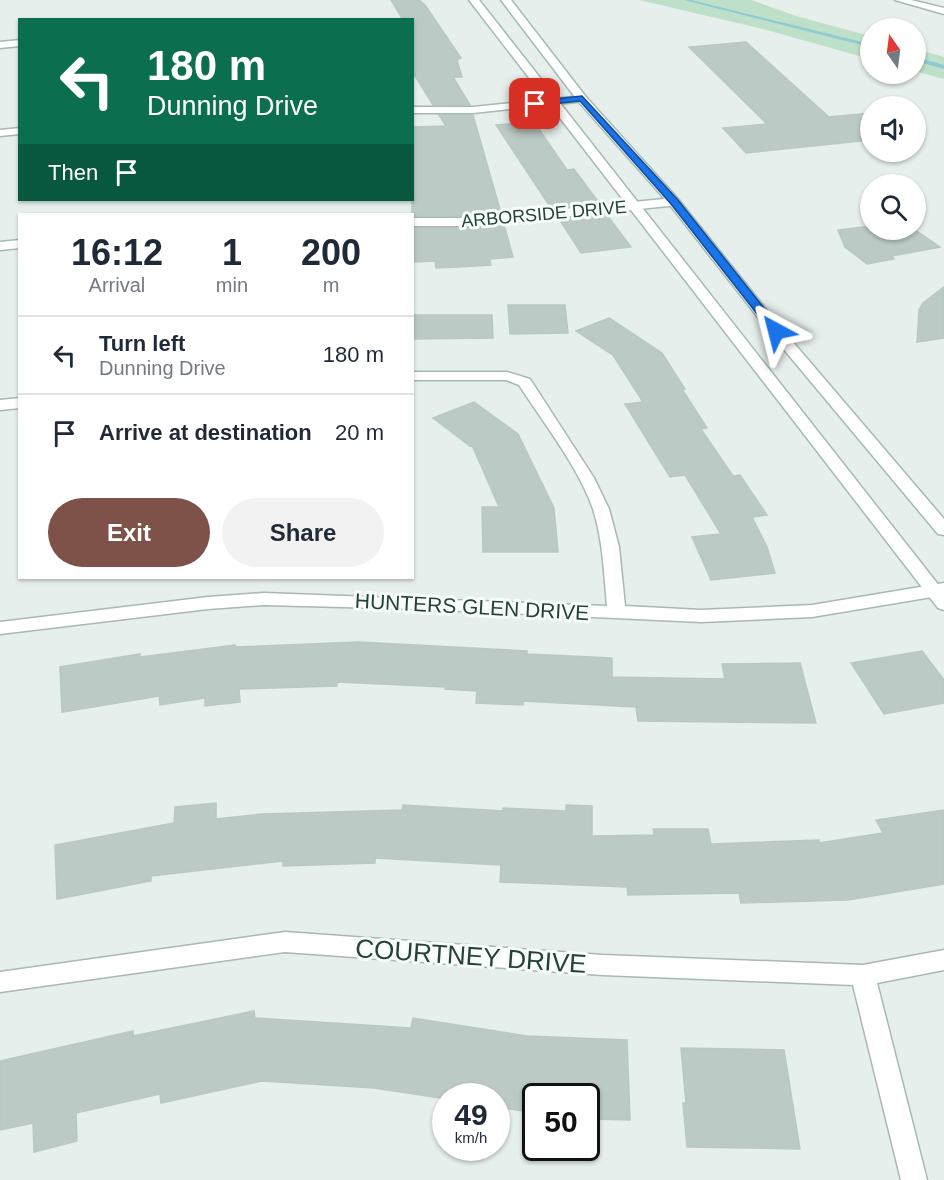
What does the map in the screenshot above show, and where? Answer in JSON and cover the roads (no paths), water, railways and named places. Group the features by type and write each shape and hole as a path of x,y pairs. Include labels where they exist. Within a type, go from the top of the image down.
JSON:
{"main road":[{"path":"474,0 941,594"},
{"path":"506,0 582,99 674,202 776,331 944,530"},
{"path":"900,0 944,11"},
{"path":"0,45 18,43"},
{"path":"414,110 473,110 582,99"},
{"path":"0,133 18,131"},
{"name":"ARBORSIDE DRIVE","path":"414,222 473,222 674,202"},
{"path":"0,246 18,244"},
{"path":"414,376 507,376 525,382 586,478 601,509 610,547 617,614"},
{"path":"0,405 18,403"},
{"name":"HUNTERS GLEN DRIVE","path":"0,628 208,603 264,599 421,603 617,614 701,616 812,610 941,594"},
{"name":"COURTNEY DRIVE","path":"0,982 285,942 603,965 863,975 944,960"},
{"path":"863,975 914,1180"}],"waterway":[{"path":"686,0 860,43"},
{"path":"926,62 944,67"}]}
